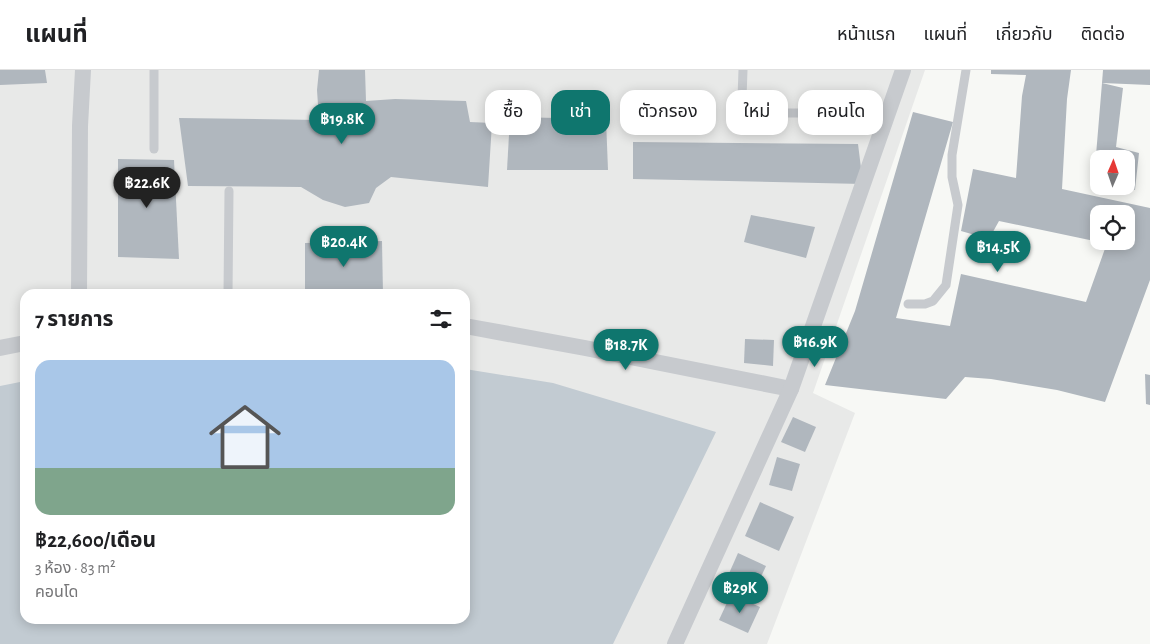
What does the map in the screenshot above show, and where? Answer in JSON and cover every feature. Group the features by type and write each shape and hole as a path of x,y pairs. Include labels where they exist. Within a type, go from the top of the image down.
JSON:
{"street":[{"path":"79,289 80,126 83,70"},
{"path":"674,644 792,388 903,70"},
{"path":"470,327 792,388"},
{"path":"0,348 20,344"}],"lane":[{"path":"154,70 154,149"},
{"path":"743,70 742,98 744,104 752,111 888,113"},
{"path":"908,304 925,304 933,301 946,285 958,206 952,177 952,155 966,70"},
{"path":"228,289 229,191"}],"shaded area":[{"path":"0,70 925,70 813,393 855,413 767,644 0,644"},
{"path":"470,370 553,383 716,432 613,644 0,644 0,386 20,382 20,624 470,624"}],"building":[{"path":"0,70 45,70 47,83 0,85"},
{"path":"319,70 365,70 366,101 395,99 466,101 470,122 485,123 485,135 491,135 488,187 391,177 376,188 369,203 345,207 323,200 301,187 188,186 179,118 319,120 317,90"},
{"path":"991,70 1071,70 1067,99 1062,189 1150,208 1150,280 1105,402 1057,390 991,379 965,377 946,399 825,385 855,311 913,112 953,122 896,318 950,326 961,274 1086,302 1105,250 1135,250 1135,205 1090,205 1090,240 999,221 989,239 961,231 973,169 1016,178 1022,96 1026,75 991,74"},
{"path":"1103,70 1150,70 1150,85 1102,83"},
{"path":"1102,83 1123,88 1116,147 1128,150 1096,150"},
{"path":"541,118 551,118 551,135 607,135 608,170 507,170 509,135 541,135"},
{"path":"633,142 858,144 863,184 633,179"},
{"path":"1135,152 1139,153 1135,190"},
{"path":"118,159 174,160 179,259 118,257"},
{"path":"751,215 815,227 806,258 744,242"},
{"path":"382,241 383,289 305,289 305,243"},
{"path":"745,339 774,340 773,366 744,363"},
{"path":"1145,374 1150,375 1150,405 1146,404"},
{"path":"793,417 816,427 805,452 781,442"},
{"path":"777,457 800,464 792,491 769,485"},
{"path":"760,502 794,517 779,551 745,536"},
{"path":"738,553 766,566 755,590 727,578"},
{"path":"731,594 760,607 748,633 719,620"}]}
